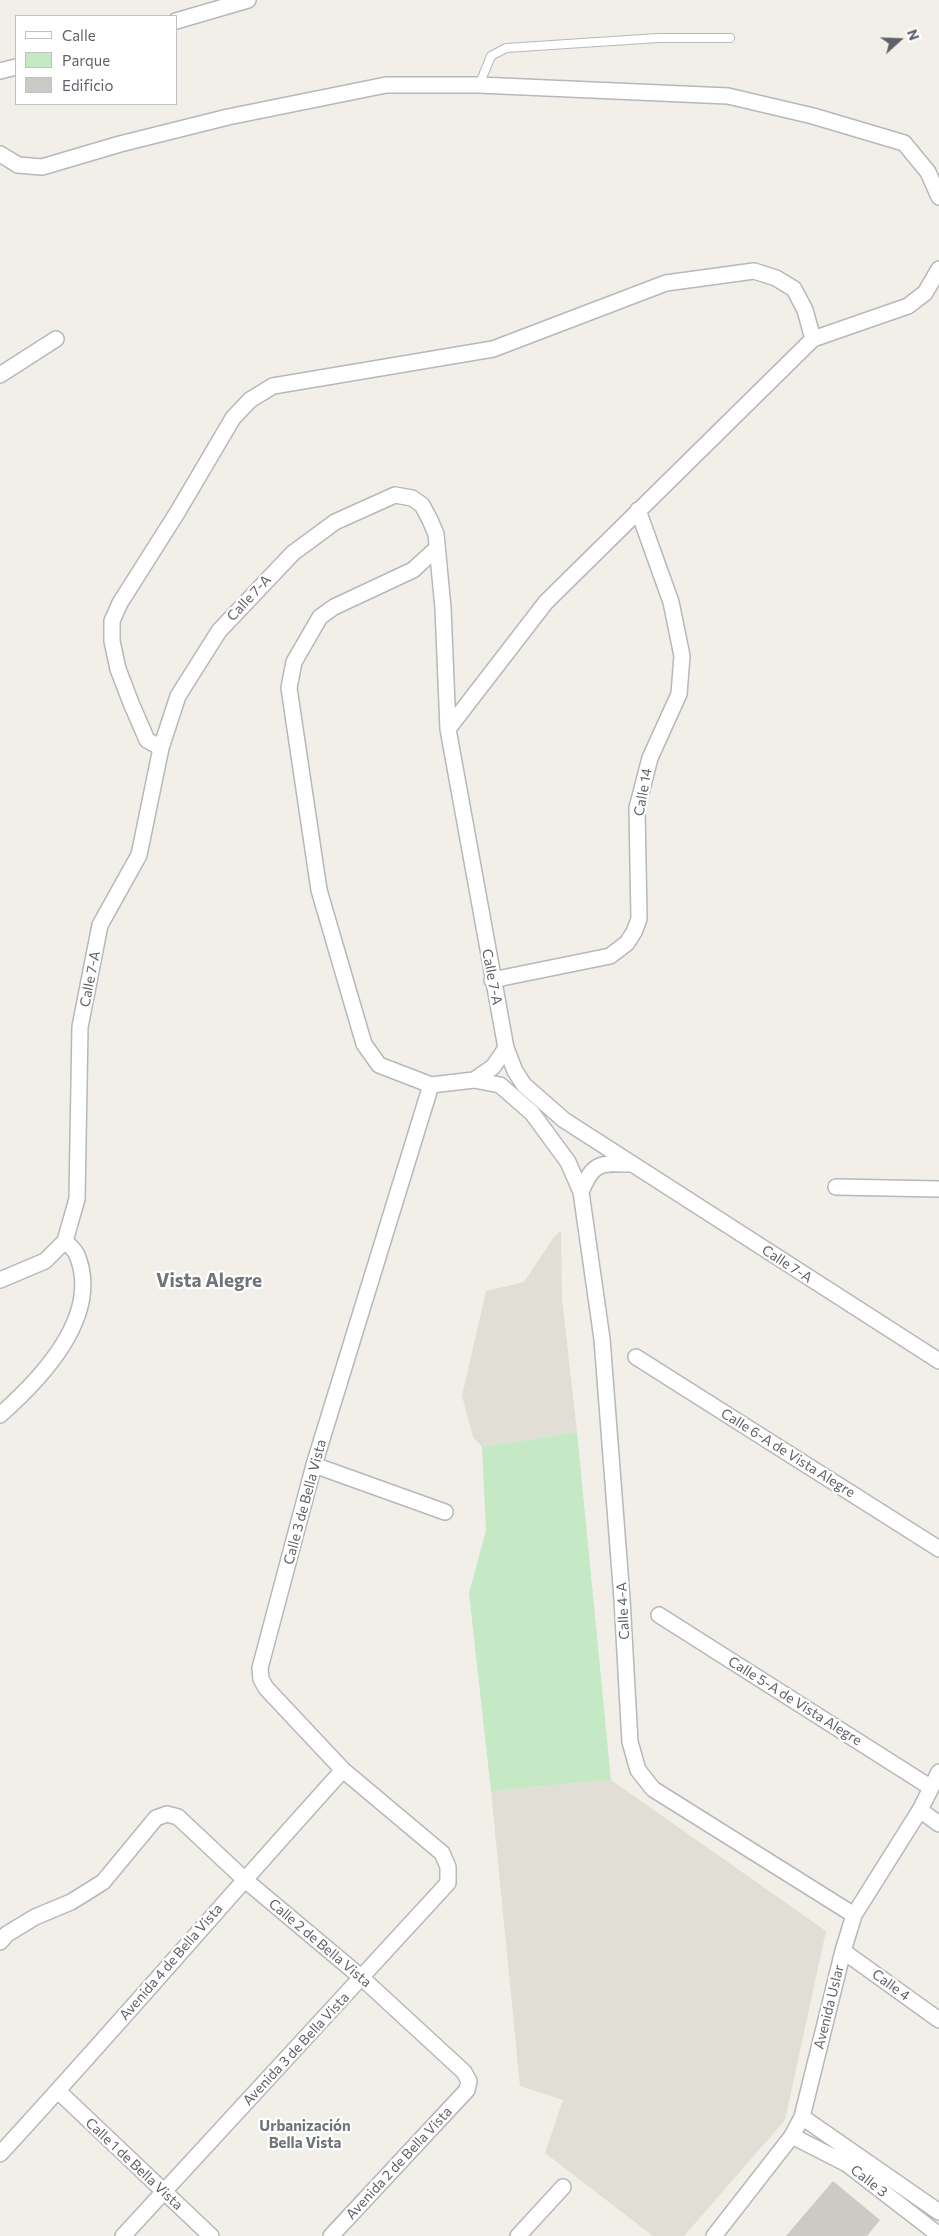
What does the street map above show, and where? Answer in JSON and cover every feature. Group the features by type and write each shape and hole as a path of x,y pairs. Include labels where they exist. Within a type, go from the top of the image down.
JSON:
{"street":[{"path":"178,20 248,0"},
{"path":"0,71 15,67"},
{"path":"0,154 18,165 42,167 120,144 228,117 386,85 479,85 728,96 813,116 904,143 928,172 939,197"},
{"path":"448,729 546,602 813,339 908,306 924,293 939,269"},
{"path":"160,748 147,740 118,669 112,641 112,622 120,603 177,513 233,418 250,400 273,386 493,349 666,283 754,271 776,278 794,289 805,310 813,339"},
{"path":"0,375 56,339"},
{"name":"Calle 7-A","path":"0,1280 45,1261 65,1241 77,1199 80,1027 100,925 139,855 160,748 178,696 219,631 293,553 335,522 394,495 400,495 412,498 422,505 430,520 437,548 443,608 448,729 492,980 506,1048 515,1071 524,1086 564,1120 939,1361"},
{"name":"Calle 14","path":"492,980 610,956 627,943 637,926 639,919 637,808 650,758 678,694 682,656 671,602 638,510"},
{"path":"437,548 413,570 334,607 320,617 294,662 289,688 319,890 364,1044 379,1065 431,1085 474,1080 500,1085 527,1108 568,1162 580,1192"},
{"path":"474,1080 493,1067 506,1048"},
{"name":"Calle 3 de Bella Vista","path":"431,1085 314,1466 260,1668 261,1679 266,1688 344,1770 442,1854"},
{"path":"580,1192 588,1174 597,1167 610,1163 631,1164"},
{"path":"836,1187 939,1189"},
{"name":"Calle 4-A","path":"580,1192 602,1339 622,1599 630,1742 638,1770 653,1789 854,1915"},
{"path":"0,1415 26,1392 58,1353 80,1312 82,1276 77,1254 65,1241"},
{"name":"Calle 6-A de Vista Alegre","path":"636,1358 939,1549"},
{"path":"314,1466 445,1512"},
{"name":"Calle 5-A de Vista Alegre","path":"659,1615 930,1787"},
{"name":"Avenida 4 de Bella Vista","path":"0,2154 58,2091 244,1879 344,1770"},
{"name":"Avenida Uslar","path":"714,2236 792,2136 802,2117 843,1951 854,1915 920,1810 939,1772"},
{"path":"920,1810 939,1824"},
{"name":"Calle 2 de Bella Vista","path":"0,1942 6,1934 35,1917 70,1902 103,1882 156,1818 167,1814 178,1817 244,1879 362,1978 464,2072 469,2081 467,2090"},
{"name":"Avenida 3 de Bella Vista","path":"123,2236 448,1883 448,1867 442,1854"},
{"name":"Calle 4","path":"843,1951 939,2020"},
{"name":"Avenida 2 de Bella Vista","path":"332,2236 467,2090"},
{"name":"Calle 1 de Bella Vista","path":"58,2091 211,2236"},
{"name":"Calle 3","path":"802,2117 939,2212"},
{"name":"Calle 3","path":"792,2136 847,2164 939,2236"},
{"path":"518,2236 563,2187"}],"lane":[{"path":"479,85 491,56 506,48 658,38 730,38"}],"shaded area":[{"path":"561,1231 562,1298 577,1432 482,1447 473,1437 462,1396 486,1291 524,1282 554,1237"},
{"path":"611,1780 826,1931 785,2120 684,2236 653,2236 545,2153 563,2100 520,2086 491,1791"}],"green space":[{"path":"577,1432 611,1780 491,1791 469,1593 486,1531 482,1447"}],"building":[{"path":"833,2181 880,2220 867,2236 786,2236"}],"district":[{"name":"Vista Alegre","path":"209,1281"},
{"name":"Urbanización Bella Vista","path":"305,2134"}]}
